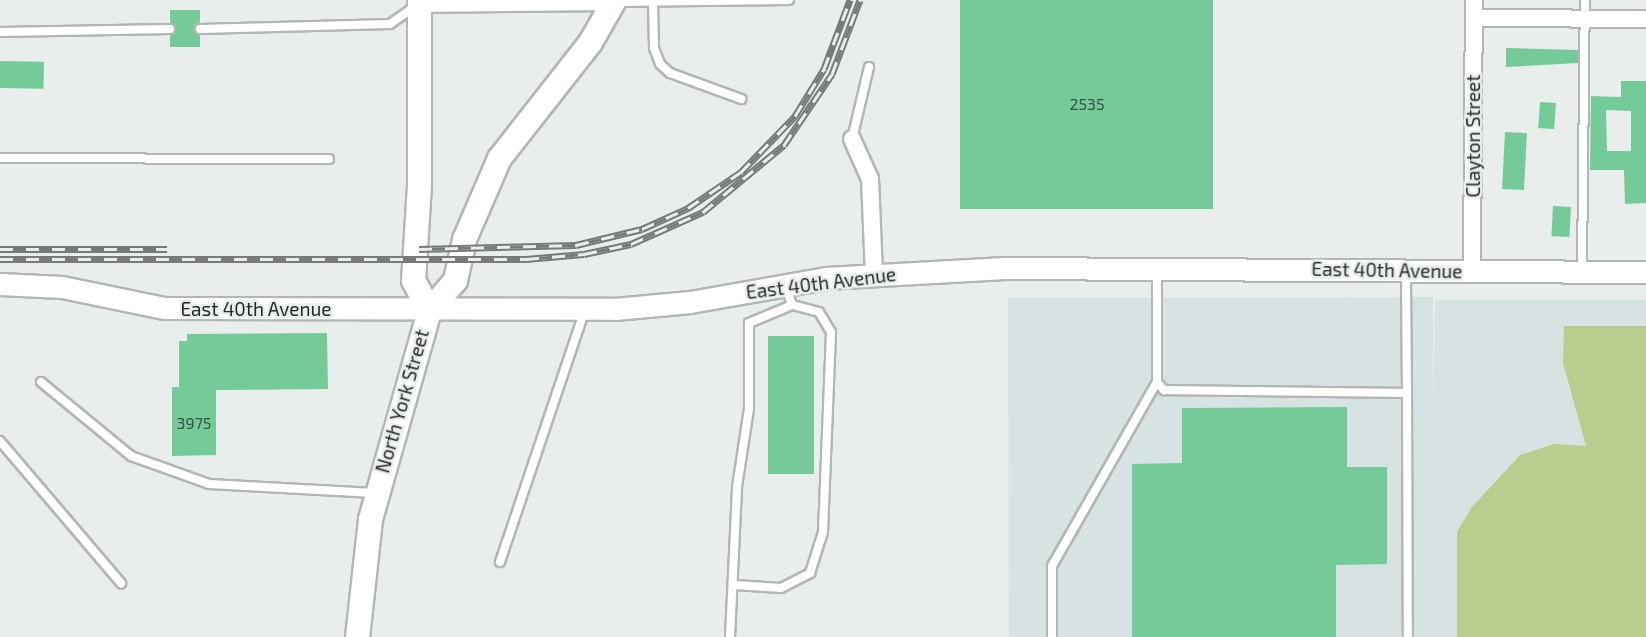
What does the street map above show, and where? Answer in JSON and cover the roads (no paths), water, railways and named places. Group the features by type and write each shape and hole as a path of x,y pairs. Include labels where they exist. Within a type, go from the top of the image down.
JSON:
{"main road":[{"name":"North York Street","path":"357,631 375,493 429,310 413,280 419,184 416,1"},
{"path":"429,310 455,280 464,239 499,158 590,42 614,1"}],"street":[{"name":"Clayton Street","path":"1472,271 1474,0"},
{"path":"416,1 614,1"},
{"path":"1474,18 1646,19"},
{"path":"852,139 870,179 874,275"},
{"name":"East 40th Avenue","path":"0,284 62,287 164,308 585,309 670,305 785,284 874,275 1005,268 1646,272"}],"lane":[{"path":"614,1 653,3 789,0"},
{"path":"1582,272 1585,0"},
{"path":"200,29 390,24 416,1"},
{"path":"653,3 654,48 660,64 670,73 741,99"},
{"path":"0,32 170,29"},
{"path":"852,139 869,67"},
{"path":"0,158 329,159"},
{"path":"1052,637 1052,566 1157,382 1157,269"},
{"path":"1406,270 1408,637"},
{"path":"785,284 792,305"},
{"path":"730,637 737,487 749,409 749,323 792,305 818,312 831,332 823,532 810,573 781,587 734,585"},
{"path":"500,562 585,309"},
{"path":"41,382 131,456 209,484 375,493"},
{"path":"1157,382 1164,390 1406,393"},
{"path":"0,441 121,583"}],"railway":[{"path":"419,249 576,245 642,229 688,208 741,172 795,116 824,69 850,0"},
{"path":"0,259 526,259 584,254 631,244 703,212 784,145 832,74 860,0"},
{"path":"0,249 167,249"}]}
